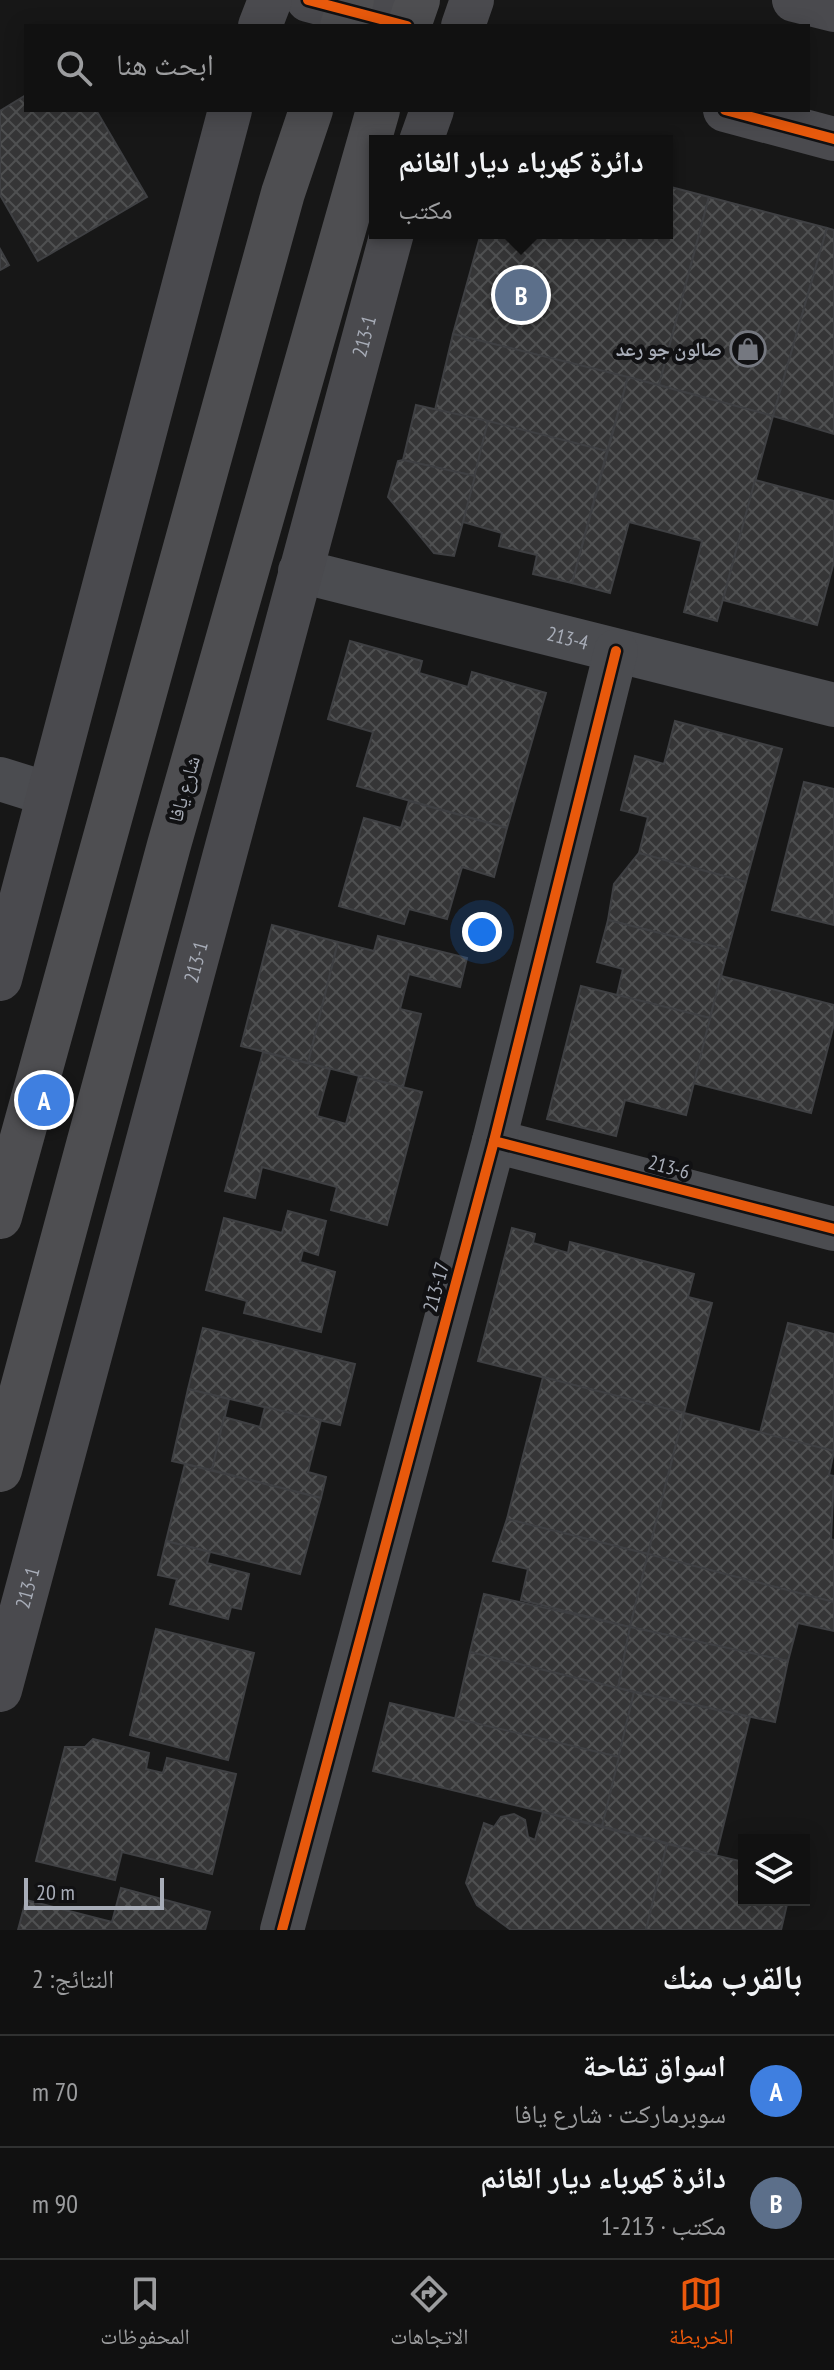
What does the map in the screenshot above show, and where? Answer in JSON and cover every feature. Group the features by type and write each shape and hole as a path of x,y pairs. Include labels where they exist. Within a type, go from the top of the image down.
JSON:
{"highway":[{"path":"343,24 352,0"},
{"path":"409,24 418,0"},
{"path":"0,1217 283,193 310,112"},
{"name":"شارع يافا","path":"371,135 377,112"},
{"name":"شارع يافا","path":"0,1470 169,845 369,142"}],"main road":[{"path":"261,24 270,0"},
{"path":"308,0 400,24"},
{"path":"464,24 472,0"},
{"path":"794,0 834,10"},
{"path":"0,979 229,112"},
{"path":"423,135 431,112"},
{"path":"733,112 834,139"},
{"name":"213-1","path":"0,1690 390,239"}],"street":[{"name":"213-4","path":"300,571 834,705"},
{"name":"213-17","path":"282,1930 494,1141 616,651"},
{"path":"0,779 48,794"},
{"name":"213-6","path":"494,1141 834,1229"}],"building":[{"path":"24,96 24,112 97,112 147,197 38,261 0,195 0,111"},
{"path":"673,188 709,197 659,385 453,334 479,239 673,239"},
{"path":"709,197 827,228 773,416 659,385"},
{"path":"827,228 834,230 834,434 773,416"},
{"path":"0,249 9,265 0,270"},
{"path":"453,334 628,377 607,451 435,410"},
{"path":"628,377 773,416 717,621 684,612 702,541 629,522 610,593 572,583"},
{"path":"416,405 488,421 475,476 403,460"},
{"path":"488,421 607,451 572,583 533,574 537,555 499,546 502,533 463,522"},
{"path":"398,461 475,476 454,556 434,553 388,497"},
{"path":"755,480 834,501 834,562 817,625 723,600"},
{"path":"350,641 422,661 419,673 468,687 472,672 546,693 507,828 357,786 373,732 328,719"},
{"path":"675,721 782,749 746,882 639,853 648,817 621,810 635,756 664,764"},
{"path":"804,782 834,789 834,925 772,910"},
{"path":"409,801 507,828 494,877 462,867 447,919 409,909 404,924 339,906 364,818 401,828"},
{"path":"639,853 746,882 728,950 608,920 614,884"},
{"path":"608,920 728,950 710,1018 617,995 623,969 597,962"},
{"path":"272,925 338,942 308,1063 241,1046"},
{"path":"378,936 467,958 460,987 409,974 400,1009 421,1014 403,1087 308,1063 338,942 374,951"},
{"path":"721,976 834,1005 834,1024 811,1113 693,1083"},
{"path":"581,986 710,1018 686,1115 625,1100 616,1136 547,1119"},
{"path":"263,1052 330,1069 317,1116 346,1124 359,1076 422,1092 387,1225 331,1210 337,1187 262,1167 255,1198 225,1191"},
{"path":"288,1211 326,1221 318,1255 303,1250 300,1262 335,1272 321,1332 244,1313 247,1301 206,1290 224,1218 282,1233"},
{"path":"512,1228 535,1234 533,1243 568,1253 570,1242 694,1274 688,1297 712,1303 684,1413 478,1361"},
{"path":"788,1323 834,1334 834,1451 760,1433"},
{"path":"203,1328 355,1364 340,1425 188,1389"},
{"path":"543,1377 684,1413 648,1554 507,1519"},
{"path":"188,1389 229,1399 212,1470 172,1461"},
{"path":"265,1407 321,1420 308,1472 326,1477 321,1498 212,1470 224,1417 260,1427"},
{"path":"684,1413 834,1451 829,1475 834,1476 831,1539 834,1540 834,1602 648,1554"},
{"path":"185,1464 321,1498 300,1574 166,1541"},
{"path":"507,1519 648,1554 630,1627 521,1600 528,1569 493,1561"},
{"path":"166,1541 210,1552 207,1563 249,1574 241,1609 231,1607 228,1619 170,1604 177,1579 158,1575"},
{"path":"648,1554 834,1602 834,1631 798,1623 788,1661 630,1627"},
{"path":"484,1594 630,1627 618,1688 470,1652"},
{"path":"630,1627 788,1661 775,1722 618,1688"},
{"path":"156,1629 254,1653 228,1760 130,1735"},
{"path":"470,1652 634,1692 619,1757 455,1719"},
{"path":"634,1692 750,1717 716,1856 602,1826"},
{"path":"390,1703 619,1757 602,1826 373,1771"},
{"path":"93,1739 149,1753 146,1769 163,1773 167,1758 236,1774 212,1874 122,1852 115,1880 36,1861 65,1747 85,1747"},
{"path":"543,1812 667,1844 646,1930 511,1930 477,1905 466,1883 484,1823 494,1827 501,1817 514,1814 525,1820 528,1837 535,1840"},
{"path":"667,1844 738,1861 738,1906 787,1906 781,1930 646,1930"},
{"path":"121,1888 210,1912 205,1930 18,1930 26,1900 112,1922"}],"cycle path":[{"path":"308,0 399,24"},
{"path":"733,112 834,139"},
{"path":"282,1930 494,1141 616,651"},
{"path":"494,1141 834,1229"}],"place":[{"name":"دائرة كهرباء ديار الغانم","path":"521,295"},
{"name":"صالون جو رعد","path":"748,349"},
{"name":"اسواق تفاحة","path":"44,1100"}]}
